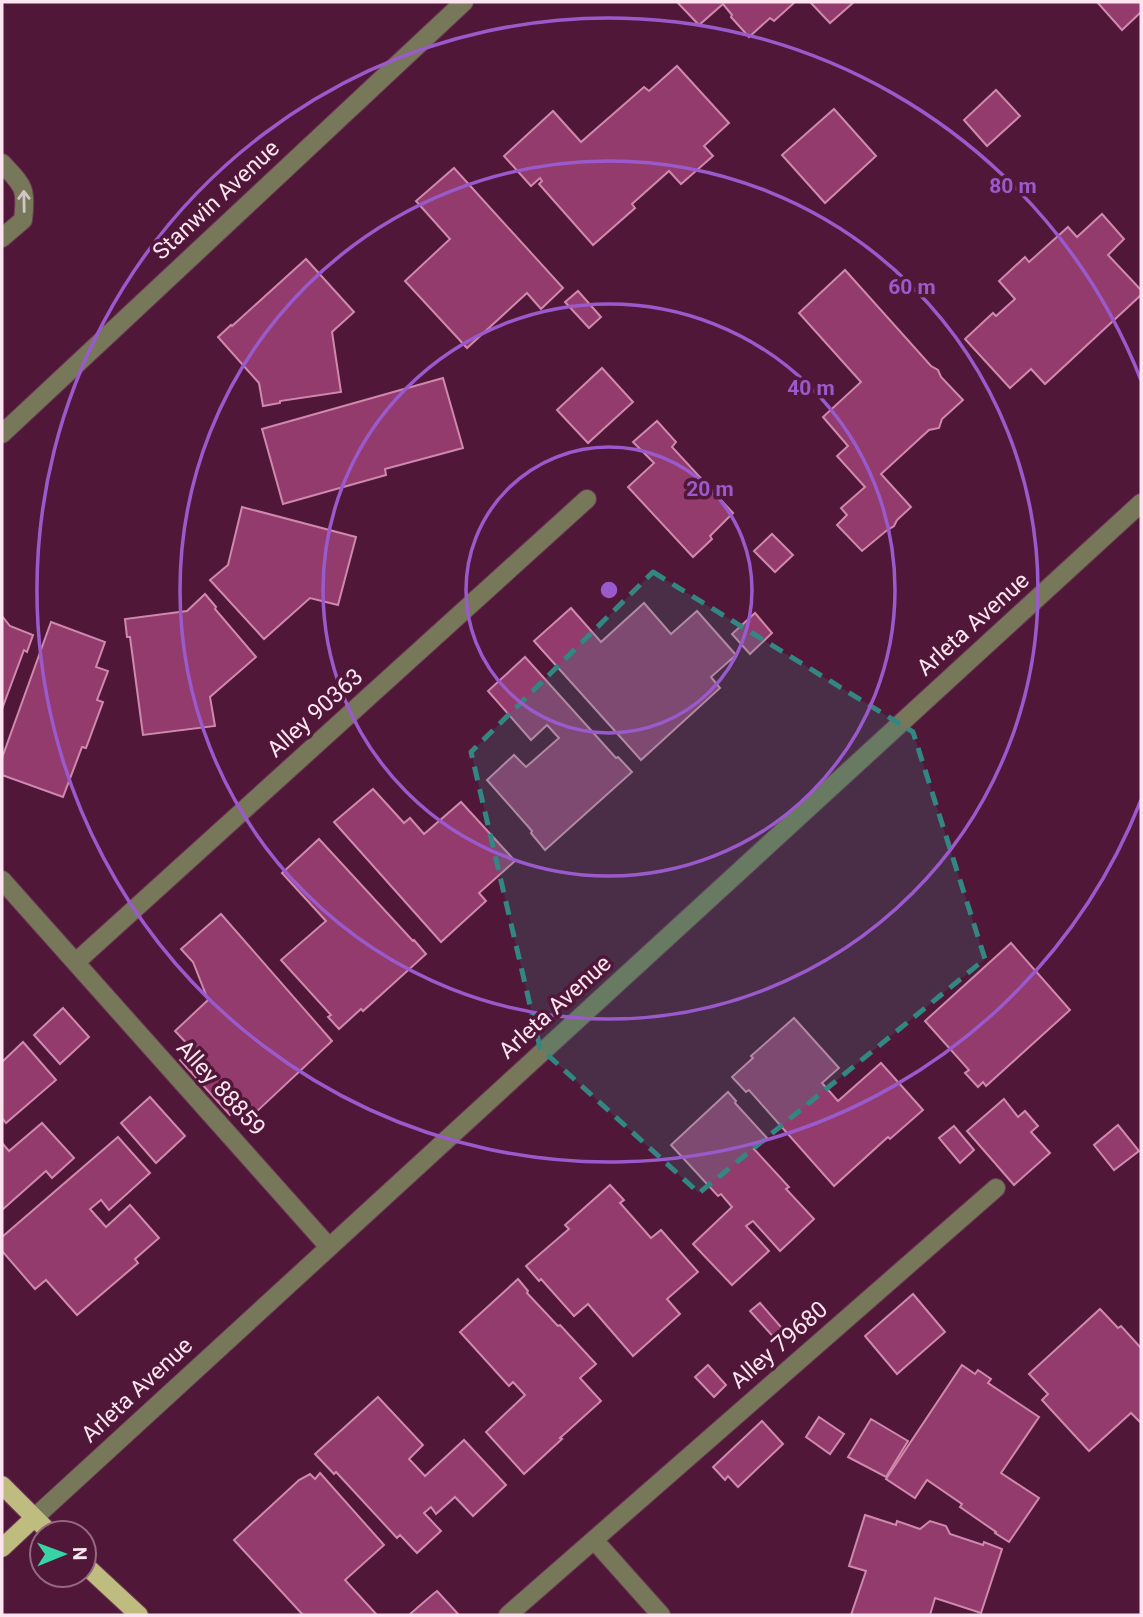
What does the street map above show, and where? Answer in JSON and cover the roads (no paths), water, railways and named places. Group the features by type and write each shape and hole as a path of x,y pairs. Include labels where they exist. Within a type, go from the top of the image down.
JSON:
{"main road":[{"path":"2,1485 34,1518"},
{"name":"Arleta Avenue","path":"2,1548 34,1518"},
{"path":"98,1577 139,1615"}],"street":[{"name":"Stanwin Avenue","path":"2,435 464,2"},
{"path":"2,163 23,187 25,202 23,220 2,238"},
{"name":"Alley 90363","path":"76,962 587,499"},
{"name":"Arleta Avenue","path":"34,1518 1141,503"},
{"name":"Alley 88859","path":"2,880 329,1247"},
{"name":"Alley 79680","path":"508,1615 996,1188"},
{"path":"594,1540 661,1615"}]}
